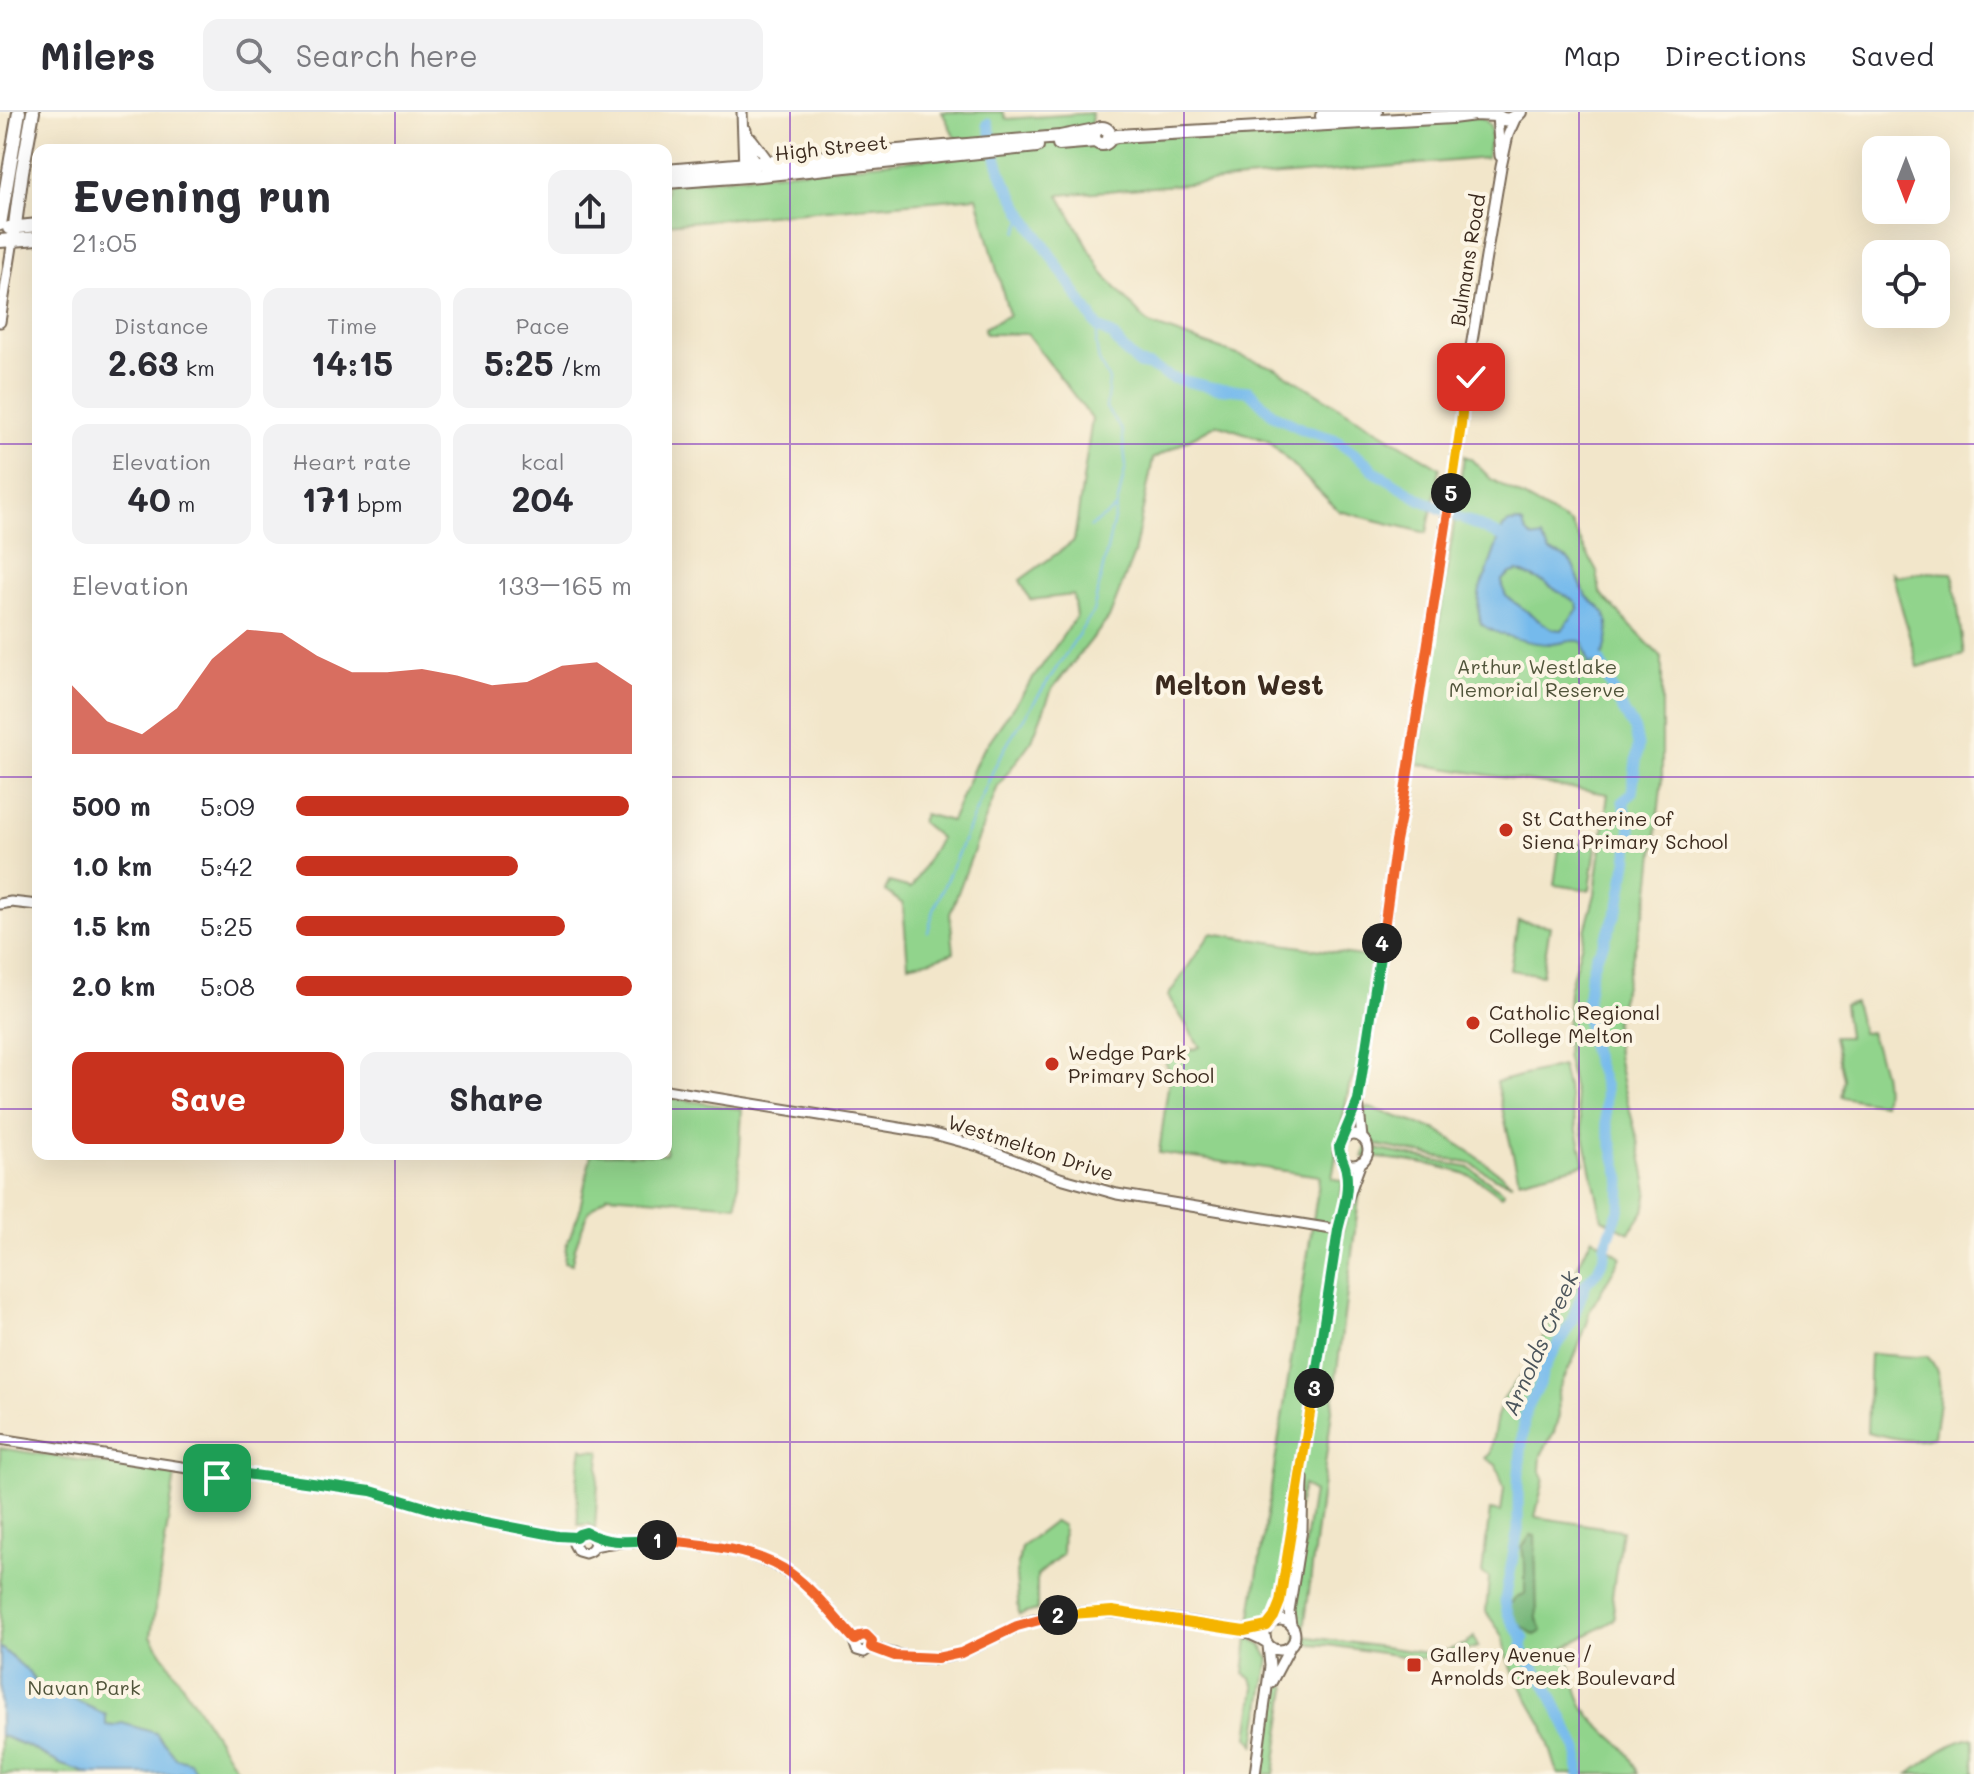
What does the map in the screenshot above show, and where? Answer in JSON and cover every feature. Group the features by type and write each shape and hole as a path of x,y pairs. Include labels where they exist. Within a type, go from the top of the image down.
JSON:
{"main road":[{"path":"19,112 0,226 9,236 32,238"},
{"path":"9,236 33,112"},
{"name":"High Street","path":"672,181 749,170 1126,131 1376,112"},
{"name":"High Street","path":"672,171 749,170 769,162 1060,137 1475,114 1496,115 1504,120 1519,114"},
{"path":"9,236 32,227"}],"street":[{"path":"743,114 749,170"},
{"path":"743,114 743,147 749,170"},
{"name":"Bulmans Road","path":"1358,1101 1461,425 1465,377 1460,367 1463,361 1469,359 1501,167 1508,135 1519,114"},
{"name":"Bulmans Road","path":"1496,115 1501,167"},
{"path":"746,129 769,162"},
{"path":"706,168 729,159 743,147"},
{"path":"0,322 9,236"},
{"path":"3,901 32,904"},
{"name":"Westmelton Drive","path":"672,1091 930,1133 978,1146 1060,1178 1103,1190 1338,1230"},
{"path":"1358,1101 1362,1138"},
{"path":"1344,1208 1347,1175 1338,1150 1358,1101"},
{"path":"1342,1140 1352,1135 1362,1138 1367,1143 1368,1151 1361,1162 1351,1164 1343,1160"},
{"path":"1255,1774 1271,1660 1264,1634 1279,1607 1338,1230 1361,1162"},
{"path":"0,1439 214,1472 215,1466 223,1463 231,1472 371,1491 455,1516 575,1540"},
{"path":"1266,1698 1295,1637 1289,1611 1302,1529 1305,1444"},
{"path":"586,1532 594,1542 591,1551 583,1553 578,1551 575,1540 579,1534 586,1532"},
{"path":"594,1542 659,1540 757,1556 788,1572 813,1592 855,1640 866,1635 872,1641 871,1647 895,1656 937,1658 961,1653 1034,1620 1112,1611 1244,1631 1277,1650 1289,1649"},
{"path":"1244,1631 1282,1620 1291,1625"}],"green space":[{"path":"942,112 1003,112 1006,119 1092,113 1089,144 1093,146 1108,145 1118,139 1480,117 1491,129 1487,158 1059,195 1104,275 1149,324 1275,368 1440,468 1427,533 1339,511 1268,441 1217,424 1153,459 1134,554 1109,618 1052,689 1032,740 998,786 950,914 954,952 908,965 903,904 885,891 889,882 911,888 940,838 921,822 924,814 951,821 979,756 1076,617 1073,595 1030,600 1020,580 1074,541 1092,419 1027,334 985,334 984,328 1009,315 977,197 672,223 672,183 964,155"},
{"name":"Arthur Westlake Memorial Reserve","path":"1464,456 1491,479 1571,524 1597,571 1600,592 1662,658 1662,779 1650,890 1615,1023 1623,1086 1648,1191 1644,1211 1629,1233 1602,1219 1566,1055 1569,990 1595,894 1608,794 1418,764"},
{"path":"1923,572 1952,573 1964,655 1918,667 1892,573 1898,576"},
{"path":"1560,841 1596,846 1590,890 1554,885"},
{"path":"1518,921 1550,926 1542,975 1510,970"},
{"path":"1211,933 1374,958 1359,1066 1349,1086 1332,1178 1343,1181 1328,1290 1345,1220 1361,1183 1304,1630 1295,1619 1294,1609 1313,1492 1303,1485 1272,1619 1262,1631 1249,1628 1320,1176 1159,1153 1169,1079 1165,1059 1200,1047 1168,996"},
{"path":"1854,1002 1862,1033 1870,1032 1882,1068 1885,1086 1883,1104 1841,1097 1843,1079 1834,1037 1848,1037 1844,1005"},
{"path":"1562,1066 1585,1164 1519,1180 1496,1082"},
{"path":"672,1098 742,1109 737,1205 608,1195 588,1212 572,1264 564,1262 566,1246 579,1213 590,1160 672,1160"},
{"path":"1367,1107 1437,1130 1512,1183 1495,1178 1472,1164 1372,1144 1359,1132 1358,1119"},
{"path":"1366,1147 1470,1168 1504,1192 1503,1195 1456,1171 1406,1161 1363,1157"},
{"path":"1592,1237 1621,1257 1589,1312 1574,1358 1558,1391 1559,1416 1541,1455 1540,1470 1544,1479 1535,1517 1622,1530 1612,1596 1614,1620 1564,1648 1584,1707 1627,1752 1638,1774 1558,1774 1543,1726 1508,1659 1503,1636 1486,1612 1489,1578 1482,1573 1490,1510 1501,1512 1504,1488 1496,1465 1485,1458 1490,1454 1497,1416 1503,1400 1527,1368 1558,1308 1565,1303 1567,1289"},
{"path":"1870,1354 1927,1356 1937,1373 1940,1394 1934,1436 1911,1440 1867,1432"},
{"name":"Navan Park","path":"0,1448 175,1475 151,1636 240,1774 0,1774"},
{"path":"582,1448 600,1451 595,1529 589,1524 578,1525 577,1480"},
{"path":"1055,1521 1063,1526 1062,1554 1037,1576 1037,1610 1019,1615 1016,1575 1021,1547"},
{"path":"1531,1535 1535,1536 1537,1619 1542,1631 1535,1635 1513,1620 1508,1611 1514,1600 1525,1594 1522,1547"},
{"path":"1297,1633 1427,1653 1466,1644 1474,1637 1478,1647 1422,1659 1295,1643"},
{"path":"1248,1637 1261,1646 1269,1659 1255,1745 1248,1737 1255,1687 1252,1679 1244,1674"},
{"path":"1280,1678 1287,1688 1274,1774 1260,1774 1271,1695"},
{"path":"1974,1738 1974,1774 1909,1774 1948,1747"}],"water":[{"path":"1509,523 1523,524 1529,535 1541,537 1550,552 1571,563 1586,596 1603,611 1608,629 1607,643 1600,661 1589,665 1583,642 1534,642 1504,635 1481,624 1479,592 1503,527","holes":["1518,571 1577,603 1578,609 1562,630 1552,629 1540,621 1506,596 1502,586 1502,580"]},
{"path":"0,1647 29,1672 38,1686 46,1686 106,1715 106,1725 122,1723 156,1733 176,1758 190,1762 197,1774 89,1774 62,1765 0,1735"}],"waterway":[{"path":"988,124 992,138"},
{"path":"995,154 1002,176 1024,215 1098,327 1113,336 1139,364 1150,366 1172,378 1215,388 1249,391 1272,414 1304,430 1334,439 1375,472 1458,517"},
{"path":"1017,232 1024,215"},
{"path":"928,932 934,909 995,766 1093,612 1126,466 1122,431 1106,408 1109,380 1099,361 1096,344 1098,327"},
{"path":"1090,527 1115,509"},
{"path":"1466,520 1500,536"},
{"name":"Arnolds Creek","path":"1600,661 1635,730 1638,746 1632,792 1623,802 1631,828 1619,906 1596,956 1586,1013 1592,1050 1605,1088 1606,1122 1621,1180 1620,1207 1605,1246"},
{"name":"Arnolds Creek","path":"1579,1774 1578,1750 1546,1685 1524,1654 1524,1638 1509,1616 1505,1600 1518,1529 1518,1483 1527,1409 1547,1363 1571,1323 1586,1283 1598,1270 1605,1246"}],"place":[{"name":"St Catherine of Siena Primary School","path":"1506,830"},
{"name":"Catholic Regional College Melton","path":"1473,1023"},
{"name":"Wedge Park Primary School","path":"1052,1064"},
{"name":"Gallery Avenue / Arnolds Creek Boulevard","path":"1414,1665"}],"district":[{"name":"Melton West","path":"1239,684"}],"route":[{"path":"217,1478 227,1479 231,1472 371,1491 455,1516 558,1536 576,1537 586,1532 594,1538 615,1542 659,1540 757,1556 788,1572 813,1592 855,1640 866,1635 872,1641 871,1647 895,1656 937,1658 961,1653 1028,1622 1087,1612 1146,1615 1244,1631 1272,1622 1280,1602 1344,1208 1347,1175 1339,1146 1358,1101 1461,425 1465,377 1471,377"}]}
